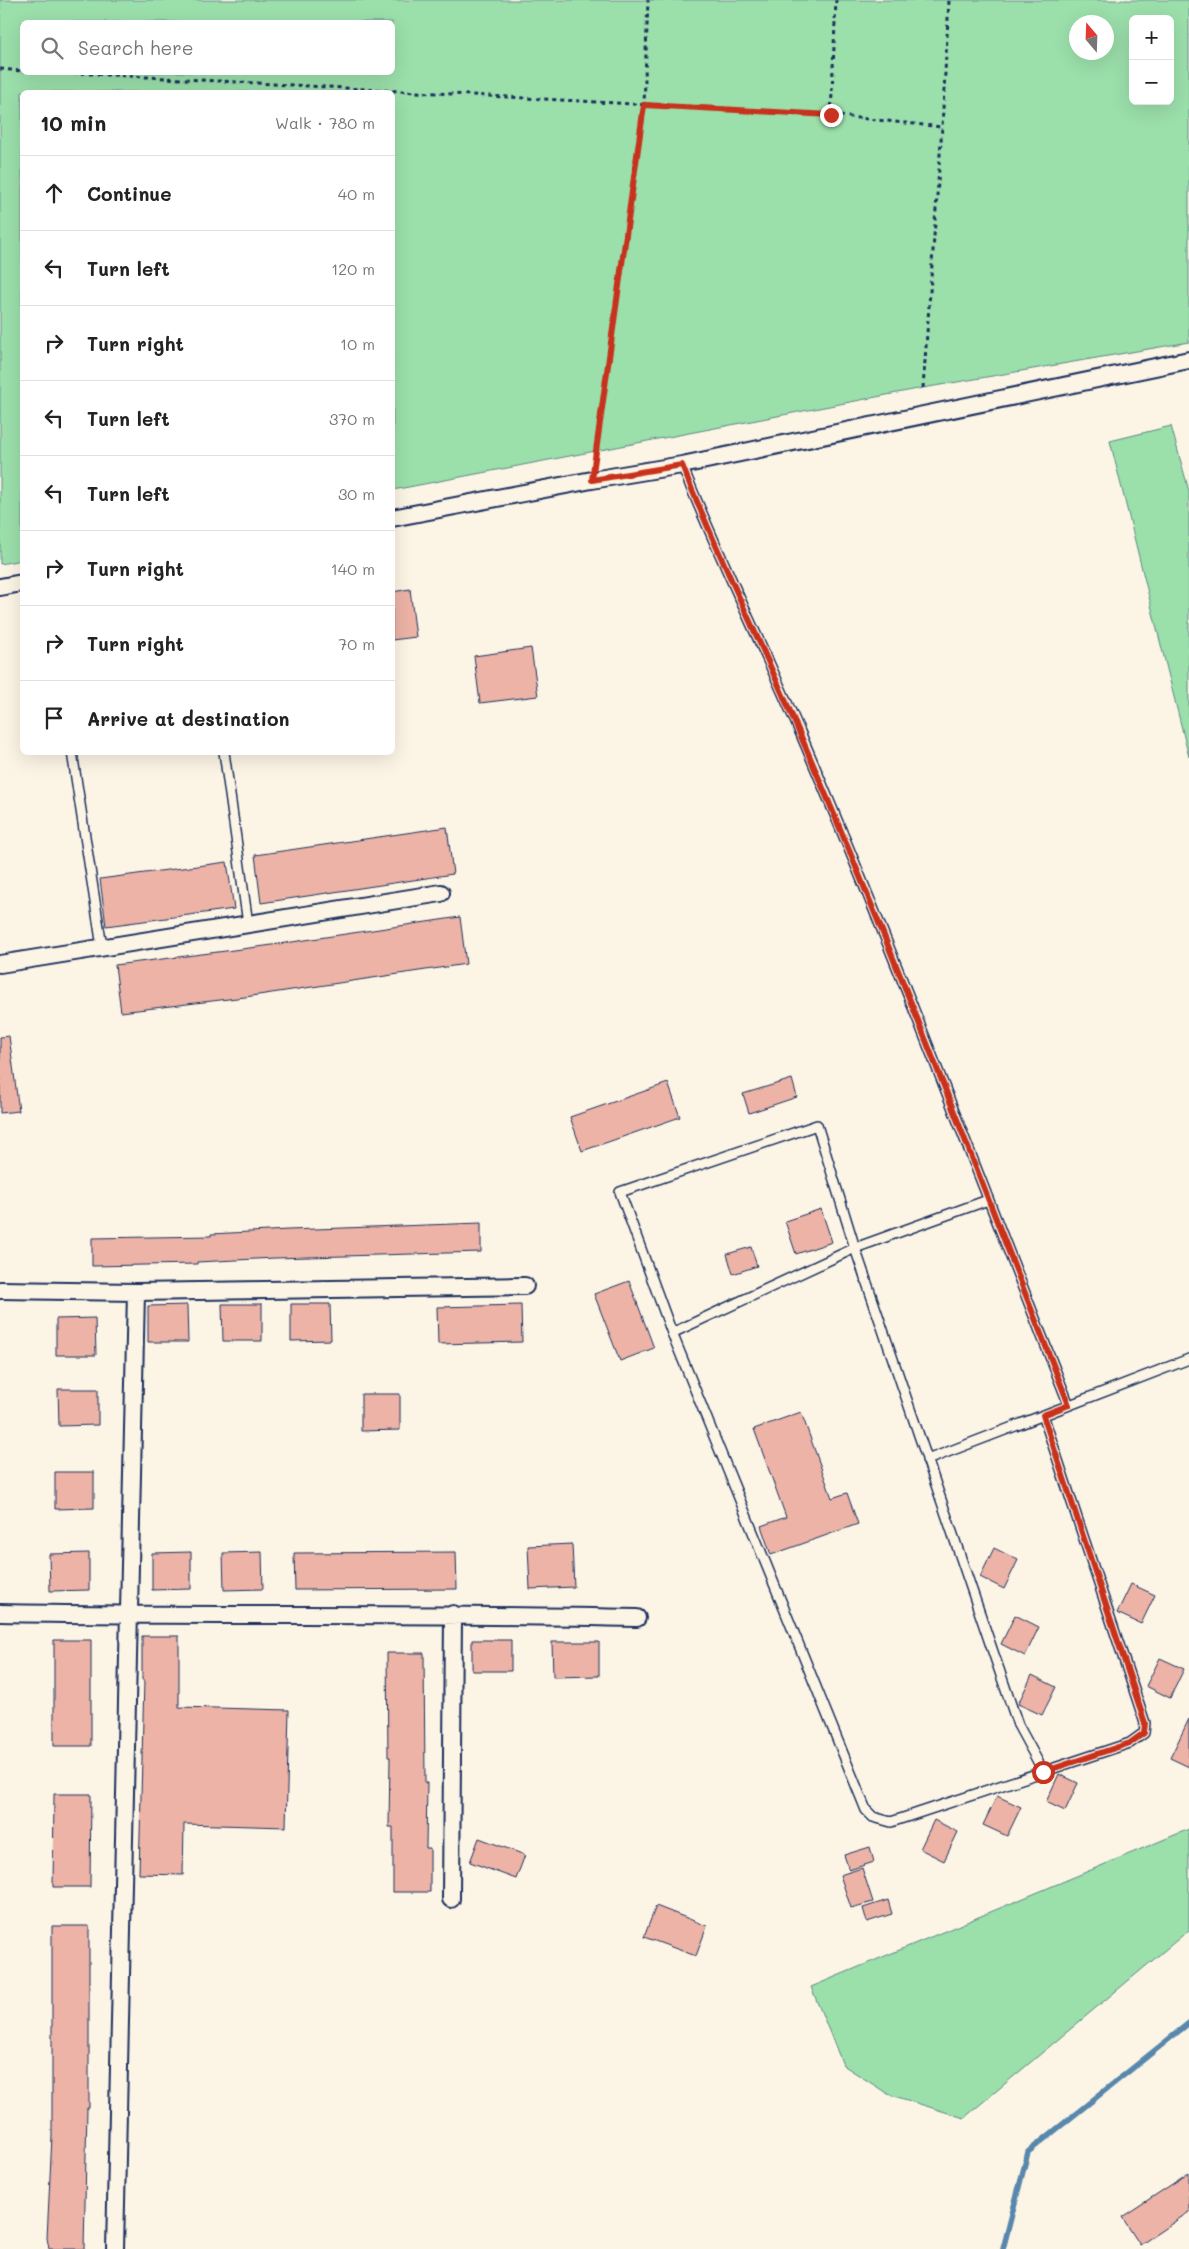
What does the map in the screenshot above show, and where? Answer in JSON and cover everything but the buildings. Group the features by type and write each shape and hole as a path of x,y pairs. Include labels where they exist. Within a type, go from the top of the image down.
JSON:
{"street":[{"path":"395,517 682,465 1189,360"},
{"path":"0,587 20,584"},
{"path":"0,964 441,893"},
{"path":"0,1290 136,1292 525,1286"},
{"path":"116,2249 136,1292"},
{"path":"0,1613 130,1615 454,1614 636,1618"},
{"path":"451,1899 454,1614"}],"lane":[{"path":"682,465 702,518 799,731 1069,1405"},
{"path":"72,755 102,948"},
{"path":"224,755 248,924"},
{"path":"1043,1415 1145,1723 1144,1733 1130,1743 1043,1772 891,1822 873,1817 866,1810 672,1333 620,1192 817,1125 855,1248 1018,1725 1043,1772"},
{"path":"672,1333 855,1248 988,1200"},
{"path":"927,1460 1189,1359"}],"path":[{"path":"592,480 644,105 648,0"},
{"path":"831,115 836,0"},
{"path":"923,388 942,127 949,0"},
{"path":"0,69 20,70"},
{"path":"110,75 377,90"},
{"path":"395,91 831,115 942,127"}],"green space":[{"path":"0,0 1189,0 1189,342 923,388 395,490 395,90 20,90 20,560 0,564"},
{"path":"1171,426 1189,491 1189,757 1110,441"},
{"path":"1189,1829 1189,1930 964,2118 888,2094 843,2065 811,1987"}],"waterway":[{"path":"1003,2249 1028,2152 1189,2023"}],"route":[{"path":"831,115 644,105 592,480 682,465 702,518 799,731 891,956 1069,1405 1043,1415 1145,1723 1144,1733 1130,1743 1043,1772"}]}
